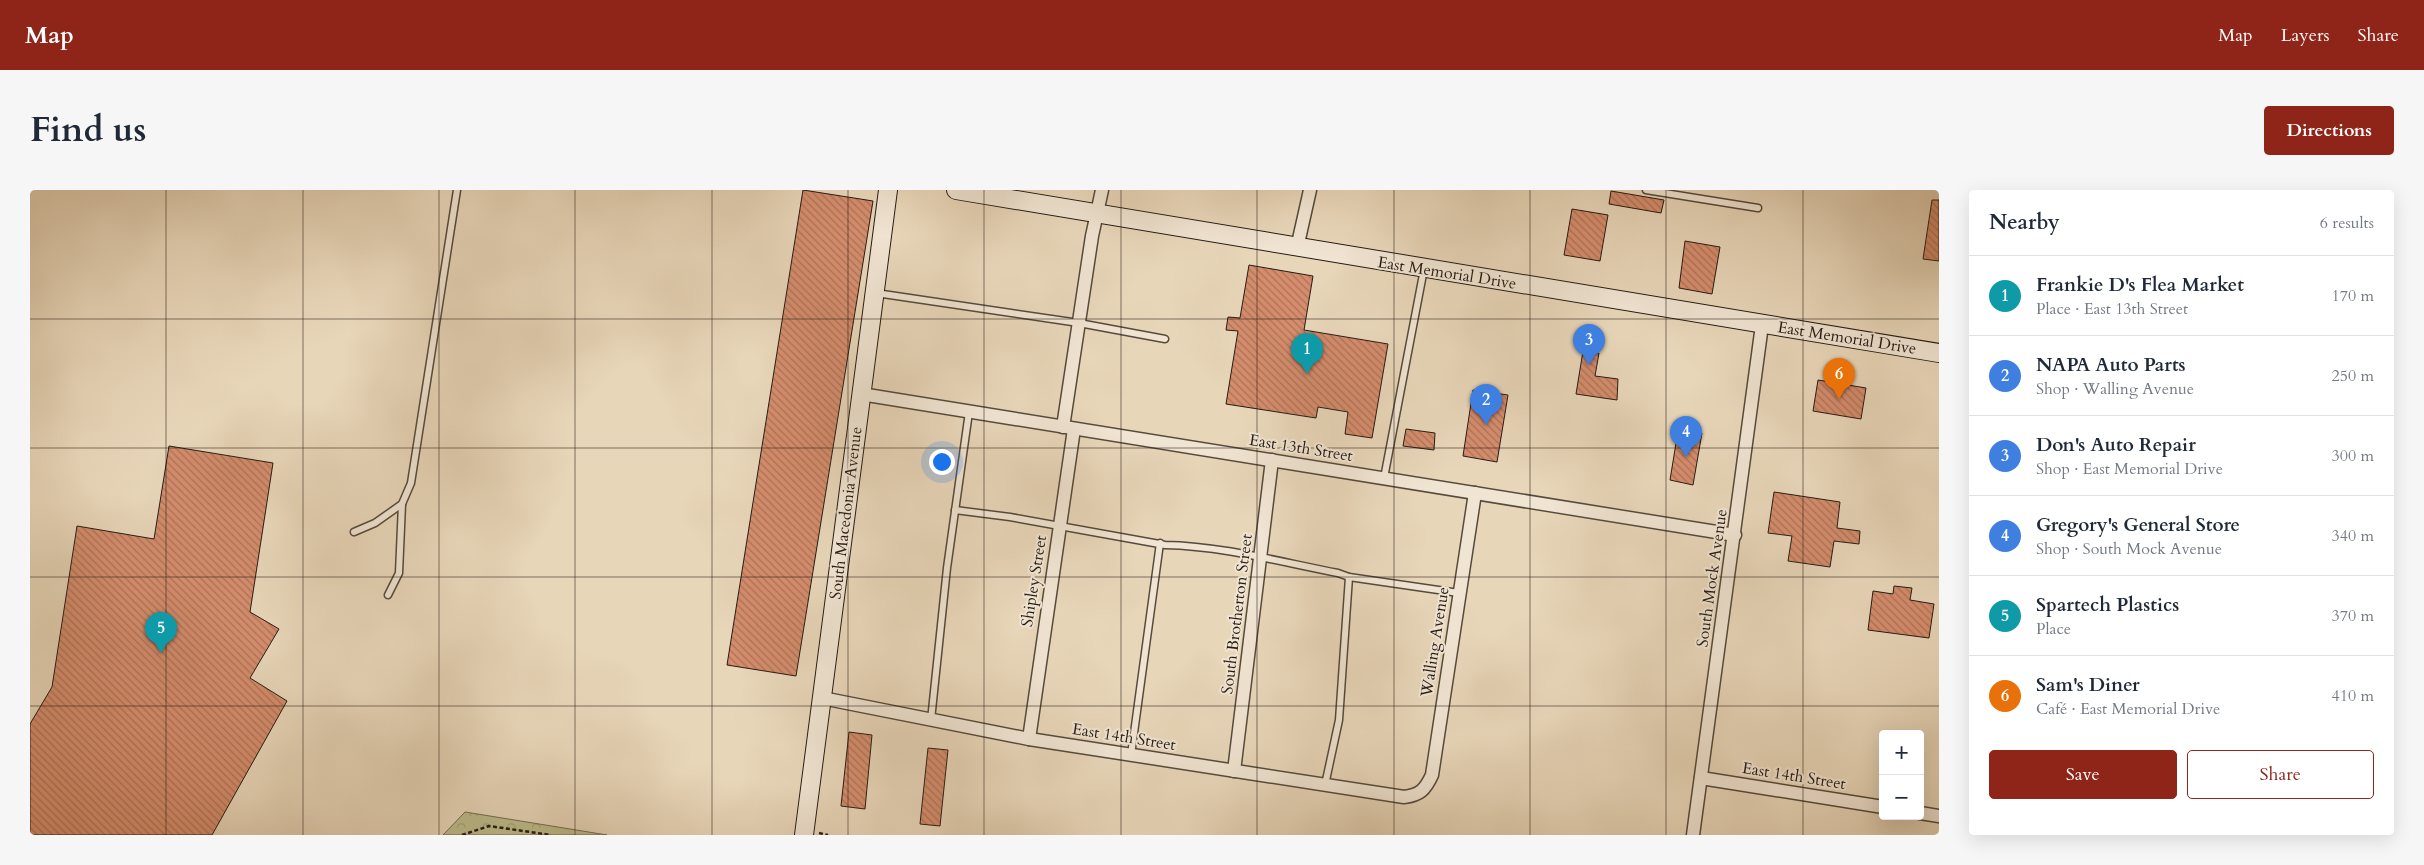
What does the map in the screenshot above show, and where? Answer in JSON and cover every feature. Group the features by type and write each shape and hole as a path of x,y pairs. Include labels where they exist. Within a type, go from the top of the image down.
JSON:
{"main road":[{"name":"South Macedonia Avenue","path":"804,835 888,190"},
{"name":"East Memorial Drive","path":"956,190 1939,353"}],"street":[{"name":"Shipley Street","path":"1029,739 1059,525 1079,323 1102,190"},
{"path":"1297,248 1310,190"},
{"name":"South Mock Avenue","path":"1693,835 1762,324"},
{"name":"East 13th Street","path":"861,394 1735,535"},
{"name":"South Brotherton Street","path":"1234,771 1272,460"},
{"name":"Walling Avenue","path":"1422,793 1432,775 1475,493"},
{"name":"East 14th Street","path":"822,698 1029,739 1404,797 1422,793"},
{"name":"East 14th Street","path":"1701,778 1879,806"},
{"path":"1924,814 1939,816"}],"lane":[{"path":"388,595 399,573 402,504 412,483 457,190"},
{"path":"1646,190 1758,208"},
{"path":"1384,478 1424,269"},
{"path":"874,293 1079,323 1165,339"},
{"path":"931,720 955,510 969,412"},
{"path":"354,532 375,523 402,504"},
{"path":"955,510 1059,525 1160,544 1260,558 1338,573 1349,577 1459,593"},
{"path":"1131,755 1160,544"},
{"path":"1325,785 1339,720 1349,577"}],"path":[{"path":"462,835 489,826 552,835"}],"green space":[{"path":"465,812 607,835 443,835"}],"building":[{"path":"803,190 873,201 796,676 727,665"},
{"path":"1611,191 1664,200 1661,213 1609,204"},
{"path":"1932,200 1939,200 1939,261 1923,259"},
{"path":"1572,209 1608,215 1600,261 1564,255"},
{"path":"1685,241 1720,247 1712,294 1679,288"},
{"path":"1249,265 1313,276 1304,330 1388,344 1372,438 1345,434 1348,412 1318,407 1316,418 1226,404 1238,331 1226,330 1228,317 1240,318"},
{"path":"1583,351 1599,353 1595,376 1618,379 1617,400 1576,394"},
{"path":"1818,380 1866,388 1861,419 1813,411"},
{"path":"1473,390 1508,395 1497,462 1463,456"},
{"path":"1406,429 1435,433 1434,450 1403,446"},
{"path":"1678,431 1702,433 1693,485 1670,480"},
{"path":"169,446 273,463 250,612 279,629 250,678 287,701 212,835 30,835 30,724 52,687 77,526 154,539"},
{"path":"1774,492 1840,502 1837,528 1860,531 1859,544 1834,541 1830,567 1788,561 1792,536 1768,533"},
{"path":"1894,586 1912,588 1910,600 1934,604 1929,638 1868,630 1873,591 1893,594"},
{"path":"849,732 872,735 865,809 841,806"},
{"path":"928,748 948,750 940,826 920,824"}],"place":[{"name":"Don's Auto Repair","path":"1589,365"},
{"name":"Frankie D's Flea Market","path":"1307,374"},
{"name":"Sam's Diner","path":"1839,399"},
{"name":"NAPA Auto Parts","path":"1486,425"},
{"name":"Gregory's General Store","path":"1686,457"},
{"name":"Spartech Plastics","path":"161,653"}]}
